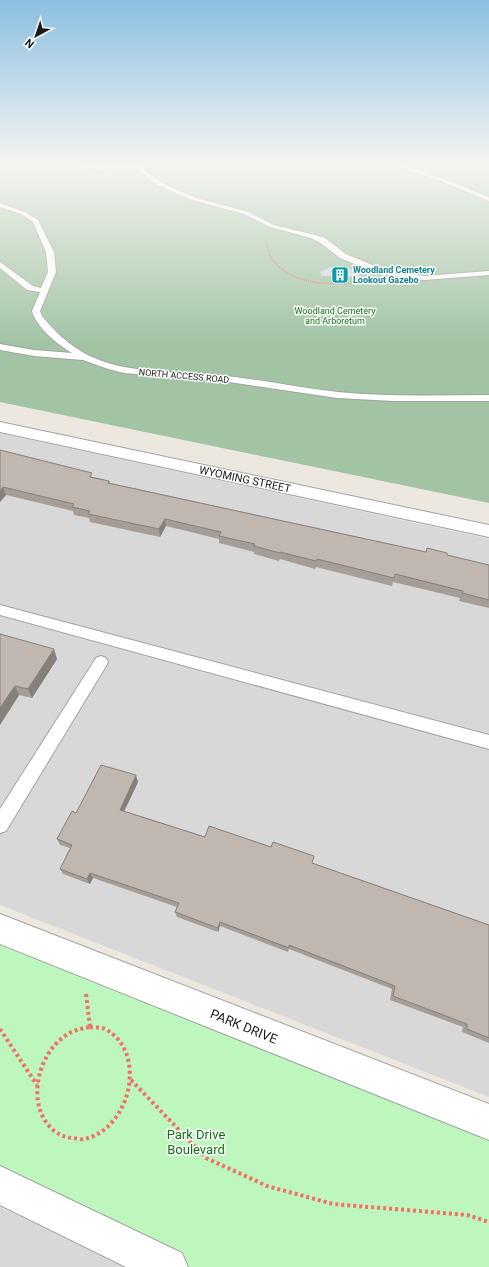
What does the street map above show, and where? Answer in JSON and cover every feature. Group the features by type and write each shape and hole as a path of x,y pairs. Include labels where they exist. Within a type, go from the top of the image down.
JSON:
{"street":[{"name":"WYOMING STREET","path":"2,430 489,532"},
{"name":"PARK DRIVE","path":"0,929 489,1122"},
{"path":"0,1185 168,1267"}],"lane":[{"name":"NORTH ACCESS ROAD","path":"38,224 50,252 52,265 50,279 36,308 38,317 65,344 86,358 128,371 206,376 339,395 489,398"},
{"path":"268,225 314,236 352,260 382,272 424,278 489,273"},
{"path":"0,264 30,288 45,291"},
{"path":"0,347 34,353 86,358"},
{"path":"0,610 489,742"},
{"path":"0,825 101,662"}],"path":[{"path":"268,225 266,238 269,256 280,268 302,280 328,284 345,284 390,279 401,275"},
{"path":"90,1027 103,1029 115,1036 124,1047 130,1062 130,1080 126,1099 117,1116 104,1130 88,1138 71,1139 56,1133 45,1120 38,1104 37,1086 41,1066 51,1049 62,1037 76,1030 90,1027"},
{"path":"0,1029 37,1086"},
{"path":"130,1080 206,1158 267,1186 333,1204 467,1215 489,1222"}],"shaded area":[{"path":"331,267 345,267 357,272 359,277 348,276 342,272 336,272 333,276 321,276 320,272"},
{"path":"0,433 489,539 489,1097 0,905"},
{"path":"0,1198 140,1267 0,1267"}],"green space":[{"name":"Woodland Cemetery and Arboretum","path":"0,224 489,224 489,503 0,402"},
{"name":"Park Drive Boulevard","path":"0,929 489,1122 489,1267 168,1267 0,1185"}],"building":[{"path":"0,450 92,473 90,477 109,481 108,483 426,552 427,548 447,553 447,555 489,565 489,600 462,593 463,591 395,574 394,578 317,559 316,561 280,553 254,546 255,544 219,536 221,532 165,519 159,529 88,514 90,511 72,507 74,504 3,487 0,491"},
{"path":"0,634 54,649 28,689 15,686 0,708"},
{"path":"101,765 136,775 120,810 205,837 209,826 271,847 273,842 314,856 312,863 489,925 489,1038 467,1029 467,1024 393,996 395,986 289,945 289,948 220,922 218,928 175,912 179,903 90,873 87,879 60,869 72,845 57,839 72,811 76,813"}],"place":[{"name":"Woodland Cemetery Lookout Gazebo","path":"340,275"}]}
